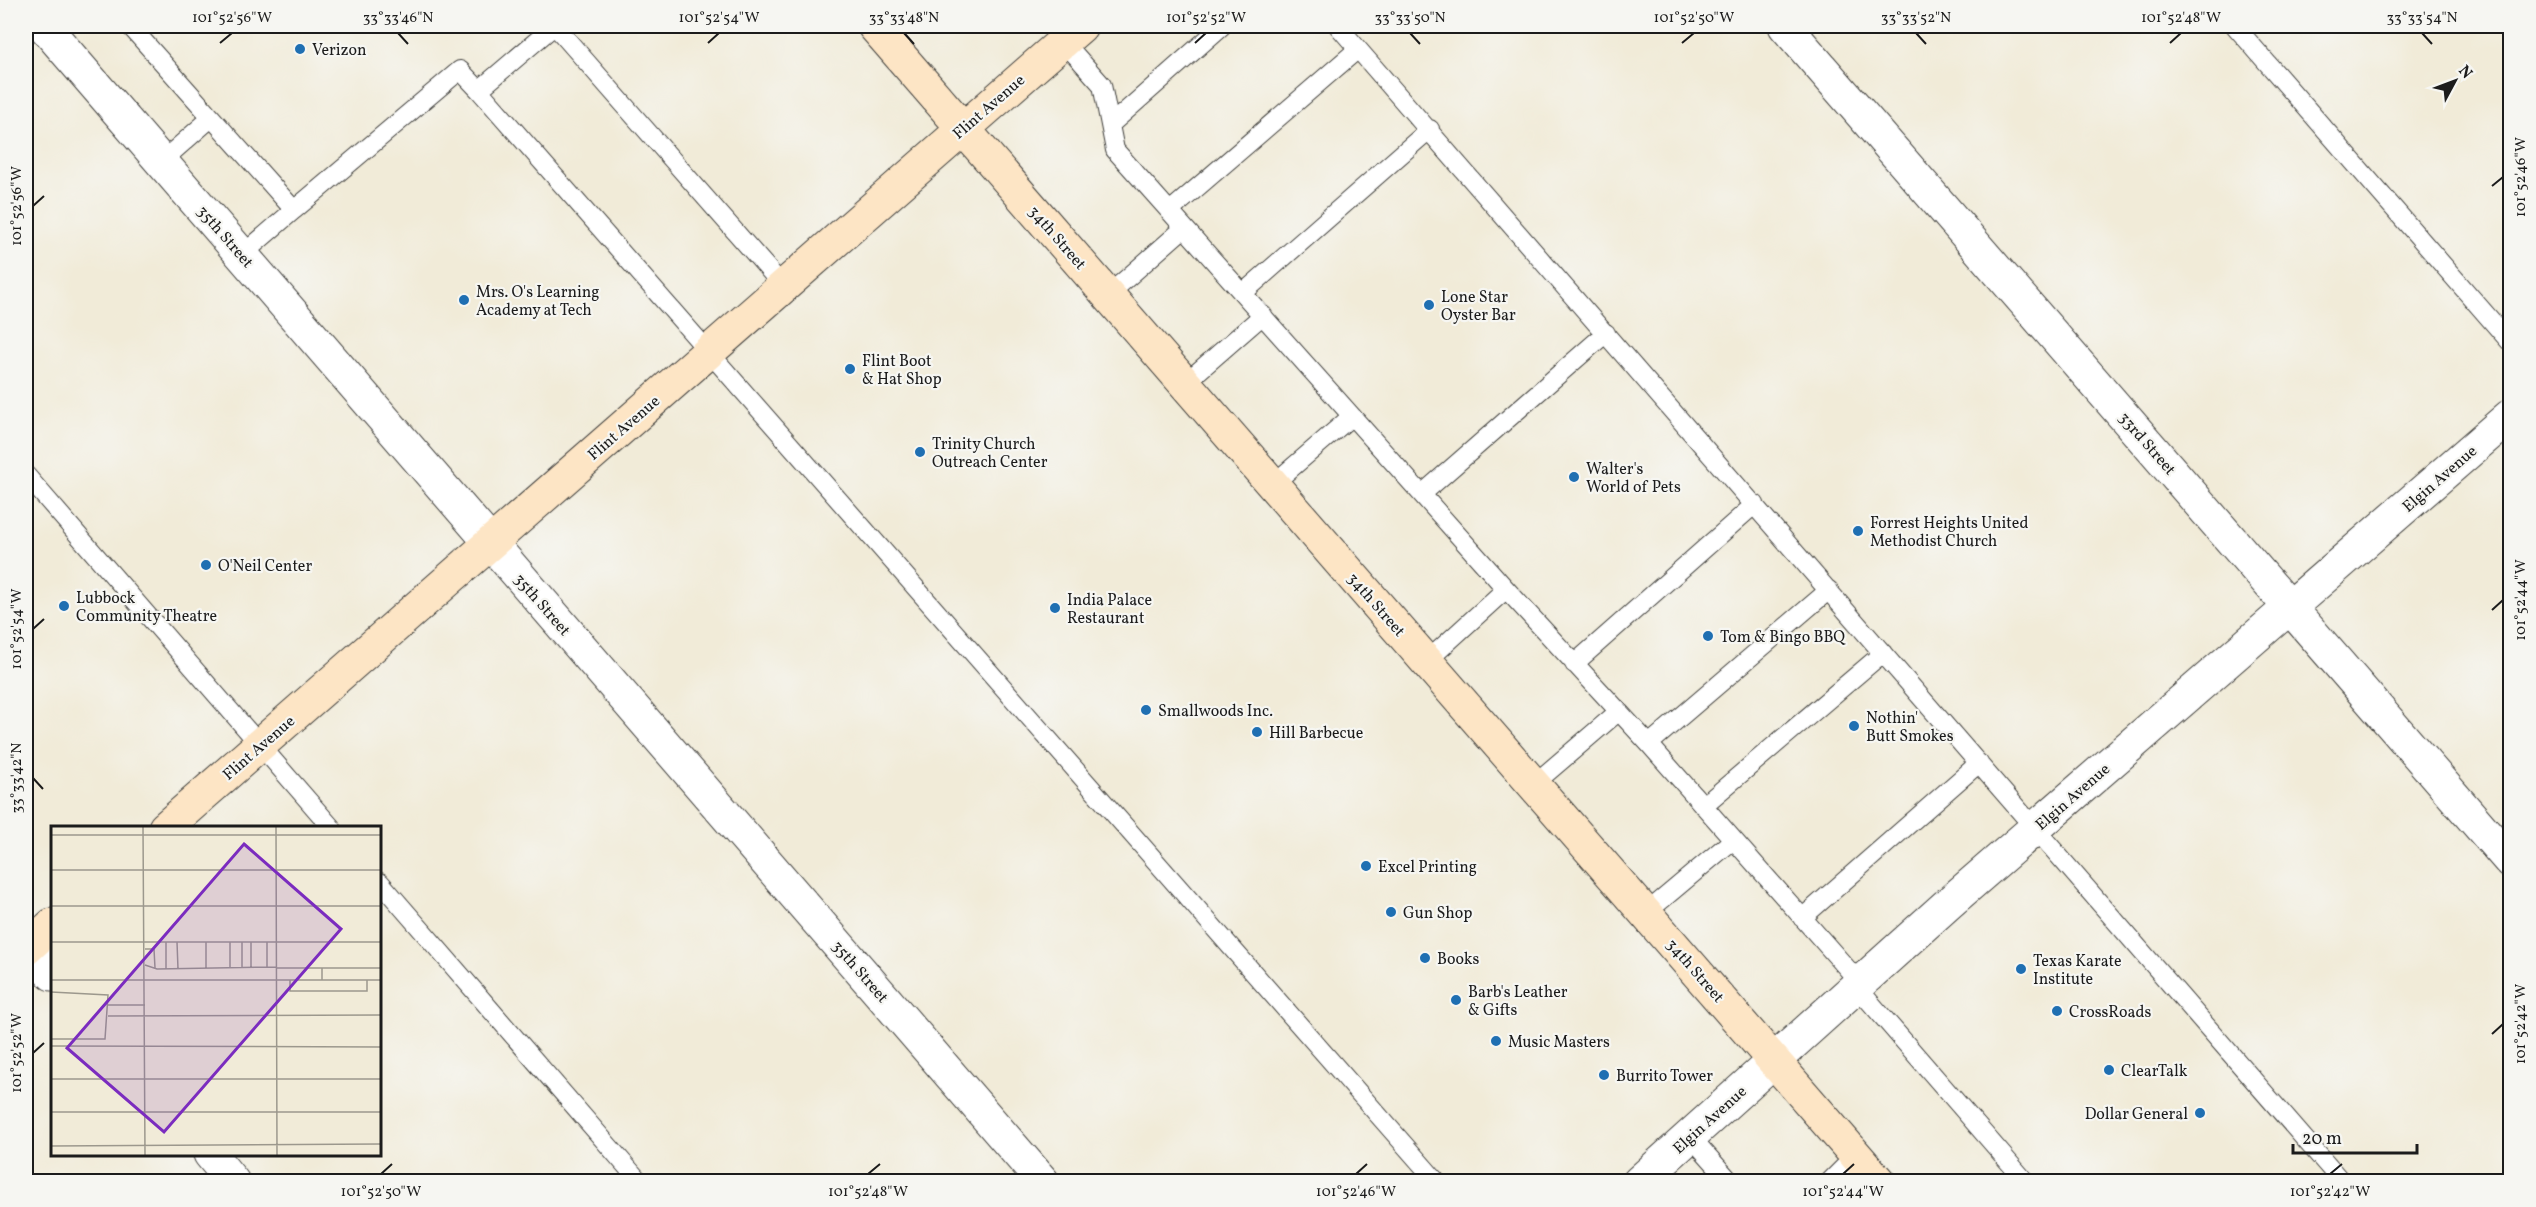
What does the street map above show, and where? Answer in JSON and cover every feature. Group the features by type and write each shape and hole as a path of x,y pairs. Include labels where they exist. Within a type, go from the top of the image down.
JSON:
{"main road":[{"name":"34th Street","path":"874,26 1879,1182"},
{"name":"Flint Avenue","path":"167,826 1072,33"}],"street":[{"name":"35th Street","path":"44,26 1043,1182"},
{"name":"33rd Street","path":"1785,26 2511,861"},
{"name":"Elgin Avenue","path":"1639,1182 2035,828 2511,416"},
{"path":"33,941 51,972"},
{"path":"211,1156 233,1182"}],"lane":[{"path":"130,26 294,210"},
{"path":"479,90 554,26 783,286"},
{"path":"1110,125 1221,26"},
{"path":"1338,26 1430,129 2342,1182"},
{"path":"2235,26 2511,342"},
{"path":"1072,33 1102,85 1115,150 1506,589 1649,744 1802,918 2026,1182"},
{"path":"1170,211 1358,49"},
{"path":"242,255 460,70 1437,1182"},
{"path":"161,162 211,118"},
{"path":"1243,293 1430,129"},
{"path":"1108,295 1184,228"},
{"path":"1185,383 1263,315"},
{"path":"1422,494 1606,333"},
{"path":"1273,484 1352,416"},
{"path":"26,475 330,826"},
{"path":"1574,664 1755,504"},
{"path":"1427,661 1506,589"},
{"path":"1649,744 1829,590"},
{"path":"1703,806 1883,653"},
{"path":"1534,784 1618,712"},
{"path":"1802,918 1979,763"},
{"path":"1646,914 1733,840"},
{"path":"381,883 640,1182"},
{"path":"1690,1136 1731,1182"},
{"path":"1829,1182 1856,1155"}],"place":[{"name":"Verizon","path":"300,49"},
{"name":"Mrs. O's Learning Academy at Tech","path":"464,300"},
{"name":"Lone Star Oyster Bar","path":"1429,305"},
{"name":"Flint Boot & Hat Shop","path":"850,369"},
{"name":"Trinity Church Outreach Center","path":"920,452"},
{"name":"Walter's World of Pets","path":"1574,477"},
{"name":"Forrest Heights United Methodist Church","path":"1858,531"},
{"name":"O'Neil Center","path":"206,565"},
{"name":"Lubbock Community Theatre","path":"64,606"},
{"name":"India Palace Restaurant","path":"1055,608"},
{"name":"Tom & Bingo BBQ","path":"1708,636"},
{"name":"Smallwoods Inc.","path":"1146,710"},
{"name":"Nothin' Butt Smokes","path":"1854,726"},
{"name":"Hill Barbecue","path":"1257,732"},
{"name":"Excel Printing","path":"1366,866"},
{"name":"Gun Shop","path":"1391,912"},
{"name":"Books","path":"1425,958"},
{"name":"Texas Karate Institute","path":"2021,969"},
{"name":"Barb's Leather & Gifts","path":"1456,1000"},
{"name":"CrossRoads","path":"2057,1011"},
{"name":"Music Masters","path":"1496,1041"},
{"name":"ClearTalk","path":"2109,1070"},
{"name":"Burrito Tower","path":"1604,1075"},
{"name":"Dollar General","path":"2200,1113"}]}
